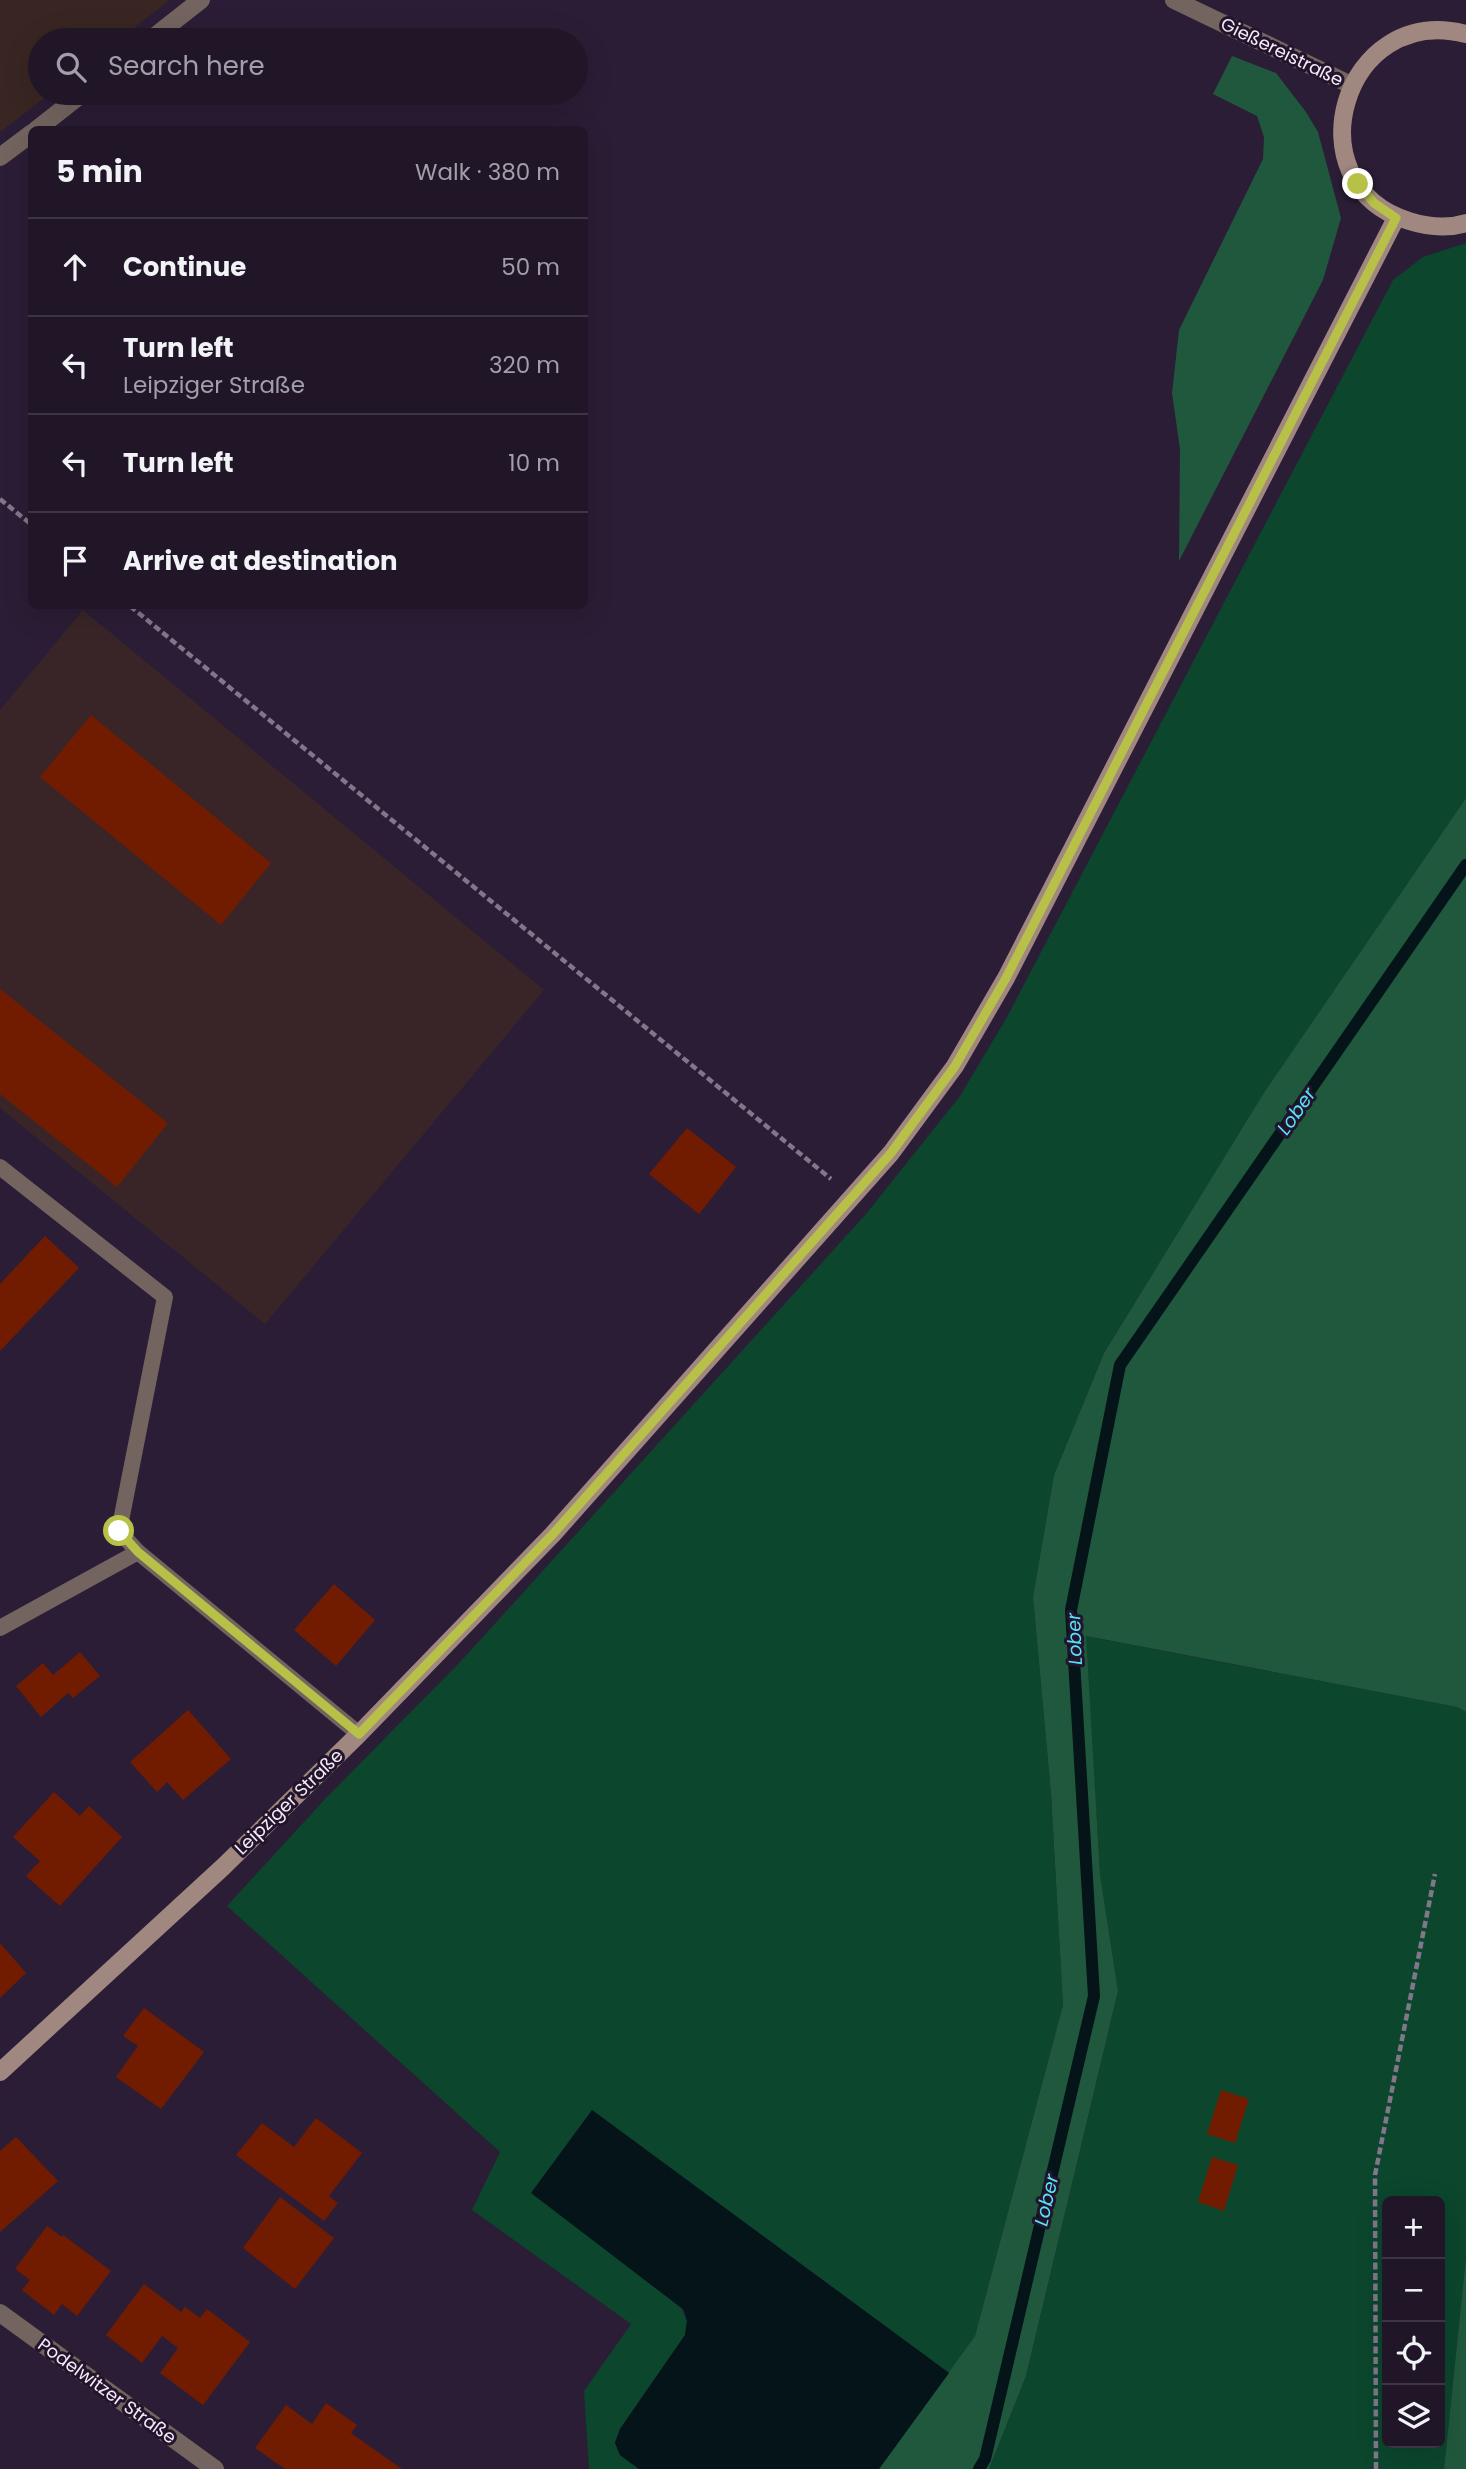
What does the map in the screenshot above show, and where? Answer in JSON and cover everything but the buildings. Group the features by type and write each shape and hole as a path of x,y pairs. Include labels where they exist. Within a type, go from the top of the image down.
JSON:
{"street":[{"path":"165,28 201,0"},
{"name":"Gießereistraße","path":"1174,0 1351,85"},
{"path":"1466,34 1451,30 1421,32 1392,42 1368,60 1351,85 1342,110 1341,135 1346,161 1358,184 1374,203 1396,218 1424,226 1454,226 1466,223"},
{"path":"41,126 68,105"},
{"path":"0,157 28,136"},
{"name":"Leipziger Straße","path":"0,2072 223,1867 359,1734 553,1534 853,1196 923,1111 955,1066 1006,978 1396,218"},
{"name":"Podelwitzer Straße","path":"0,2313 215,2469"}],"lane":[{"path":"0,1167 164,1297 119,1531 138,1552 359,1734"},
{"path":"0,1628 138,1552"}],"path":[{"path":"0,499 28,522"},
{"path":"134,609 853,1196"},
{"path":"1376,2469 1375,2175 1435,1874"}],"shaded area":[{"path":"0,0 170,0 134,28 28,28 28,105 35,105 0,132"},
{"path":"83,610 544,990 265,1324 0,1108 0,710"},
{"path":"592,2110 949,2373 879,2469 639,2469 620,2455 615,2443 620,2429 685,2335 687,2321 684,2310 531,2193"}],"green space":[{"path":"1232,56 1276,73 1306,112 1318,132 1341,218 1323,280 1179,561 1180,449 1172,393 1179,330 1263,159 1264,137 1257,116 1213,94"},
{"path":"1466,243 1466,798 1265,1091 1104,1353 1054,1475 1033,1597 1051,1793 1063,2005 975,2336 949,2373 592,2110 687,2321 685,2335 620,2429 615,2442 620,2455 639,2469 589,2469 584,2391 631,2324 472,2210 500,2152 227,1906 326,1798 461,1661 866,1214 960,1096 1007,1017 1393,280 1423,257"},
{"path":"1466,798 1466,1712 1457,1707 1086,1636 1100,1874 1118,1991 1026,2376 989,2469 879,2469 975,2336 1063,2005 1051,1793 1033,1597 1054,1475 1104,1353 1265,1091"},
{"path":"1085,1636 1457,1707 1466,1712 1466,2257 1444,2469 989,2469 1026,2376 1118,1991 1100,1874"},
{"path":"1466,2257 1466,2469 1444,2469"}],"waterway":[{"name":"Lober","path":"979,2469 985,2459 1094,1996 1071,1610 1120,1365 1466,865"}],"route":[{"path":"119,1531 138,1552 359,1734 553,1534 891,1153 955,1066 1006,978 1396,218 1374,203 1358,184"}]}
